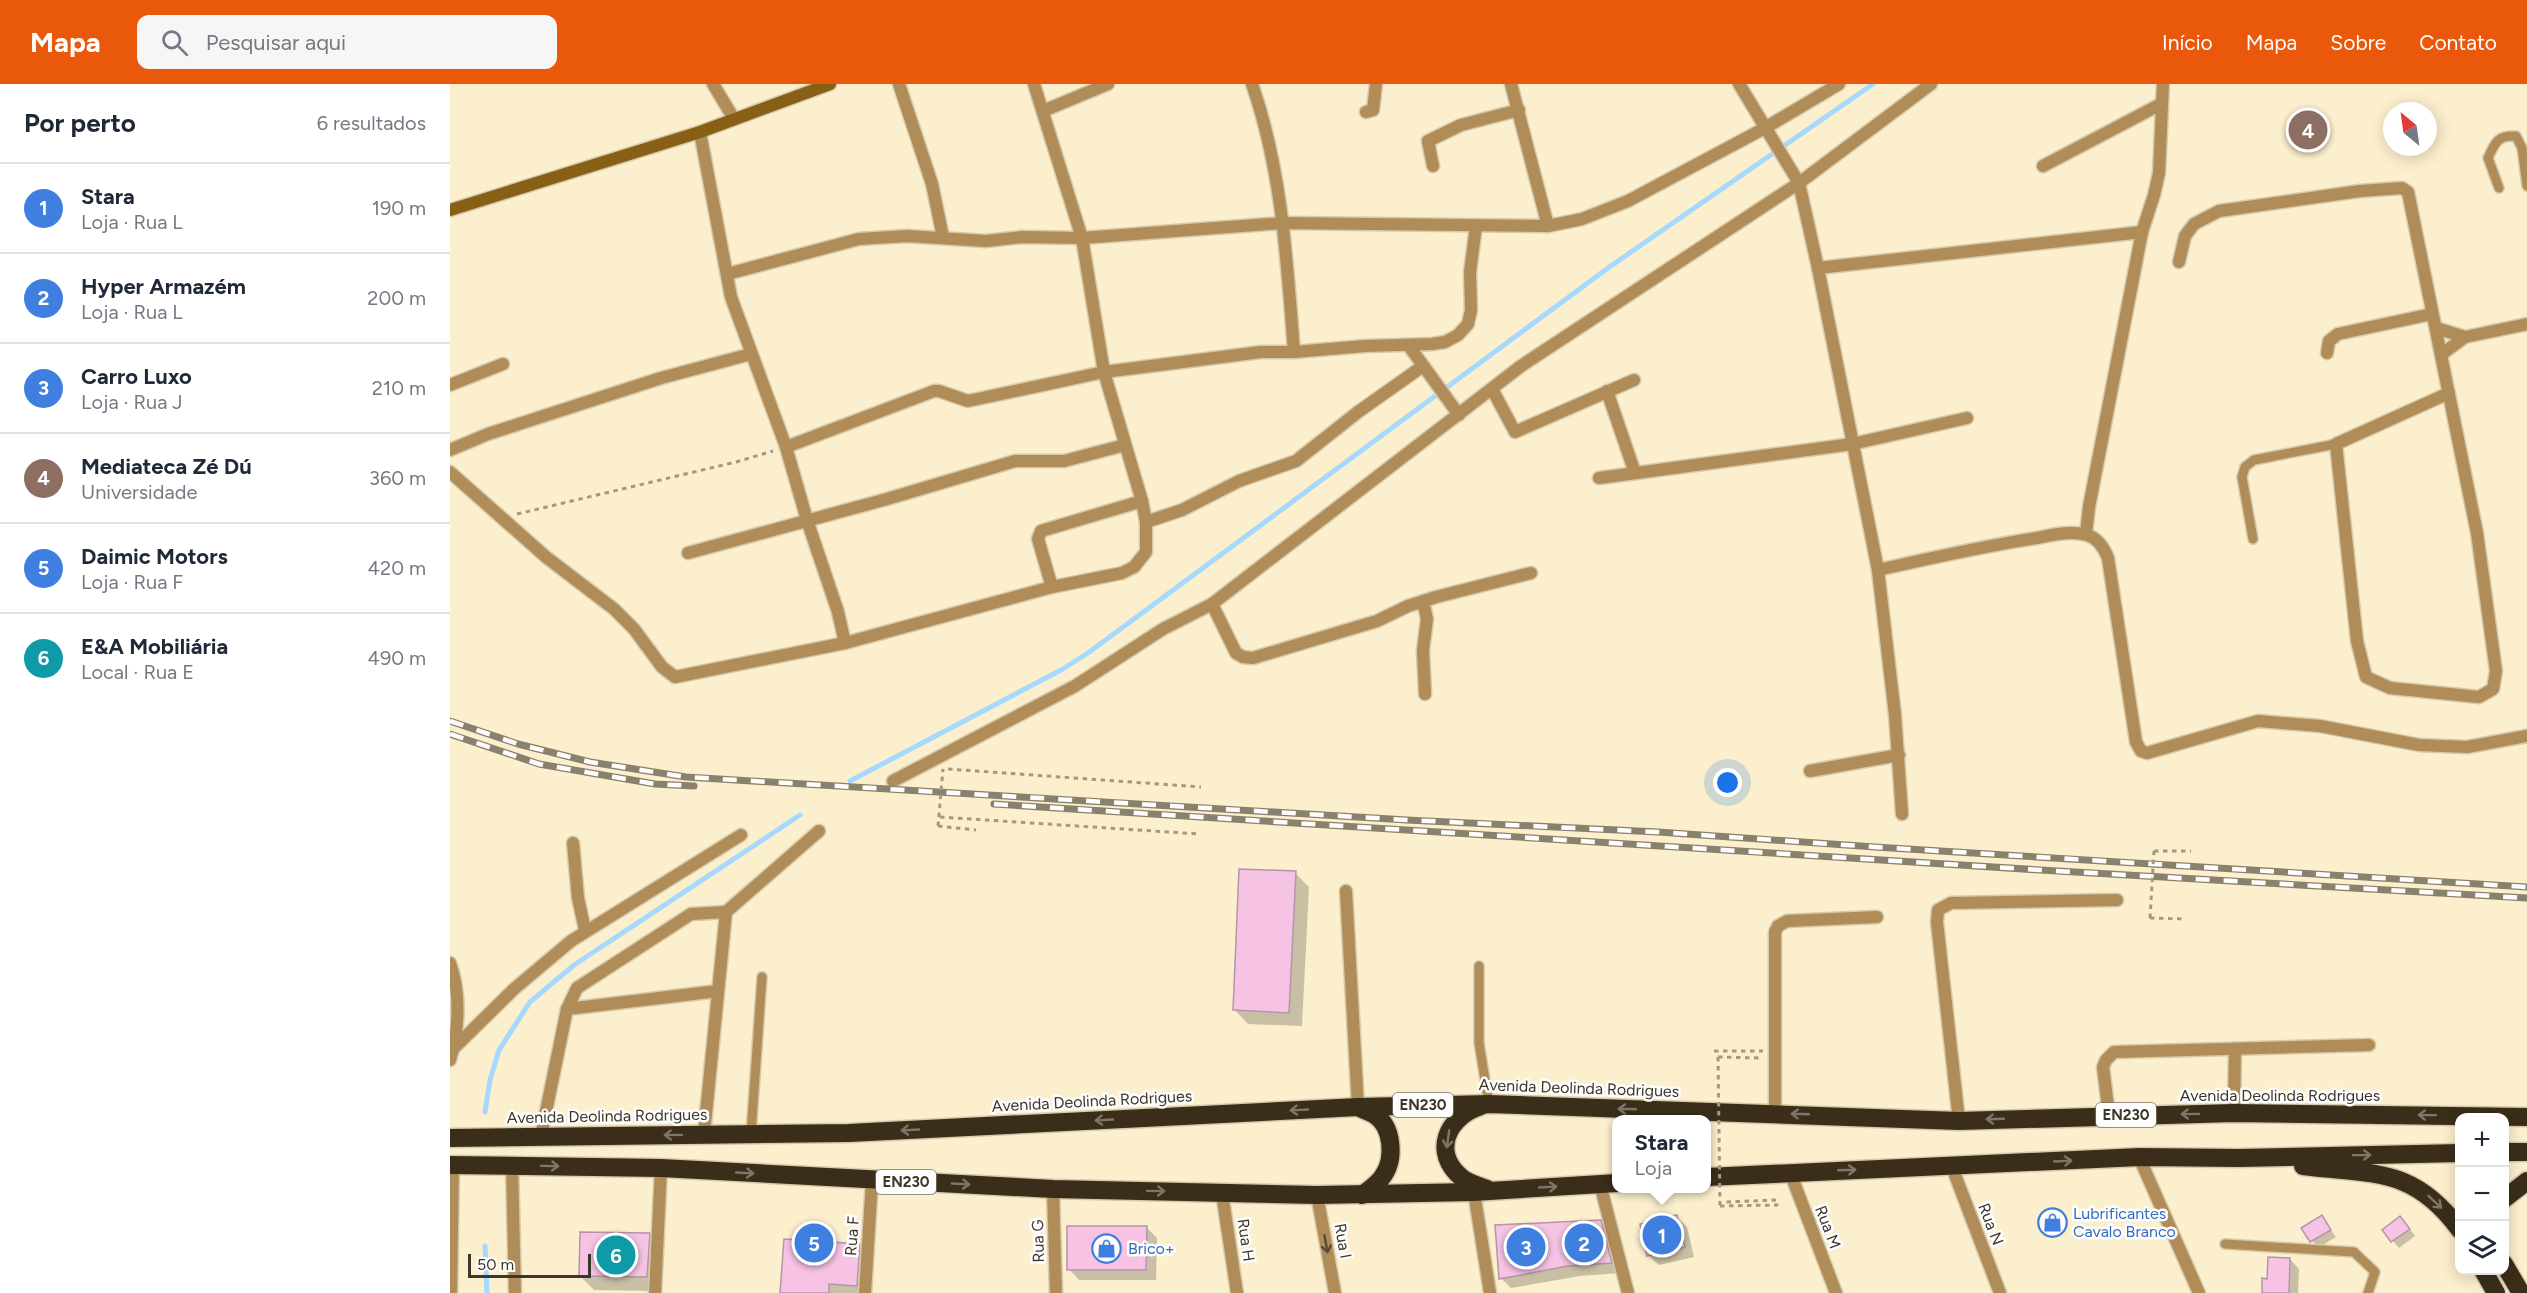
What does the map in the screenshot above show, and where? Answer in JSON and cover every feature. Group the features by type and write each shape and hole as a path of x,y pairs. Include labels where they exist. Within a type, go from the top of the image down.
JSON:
{"highway":[{"name":"Avenida Deolinda Rodrigues","path":"450,1138 871,1132 1358,1107 1489,1104 1959,1120 2234,1113 2527,1117"},
{"path":"1482,1191 1462,1178 1449,1162 1446,1146 1448,1131 1454,1121 1470,1110 1489,1104"},
{"path":"1358,1107 1376,1116 1385,1127 1390,1142 1390,1160 1384,1174 1362,1195"},
{"path":"2509,1152 2527,1152"},
{"path":"1711,1177 2139,1157 2239,1158 2455,1153"},
{"path":"2239,1158 2357,1171 2395,1179 2413,1185 2425,1193 2455,1224"},
{"name":"EN230","path":"452,1165 661,1168 1053,1189 1317,1195 1482,1191 1608,1184"},
{"path":"2509,1196 2527,1181"},
{"path":"2509,1271 2522,1293"},
{"path":"2486,1275 2496,1293"}],"street":[{"path":"713,84 734,119"},
{"path":"450,210 700,132 830,84"},
{"path":"899,84 932,184 943,237"},
{"path":"450,472 546,557 614,609 634,629 662,666 675,677 845,642 1052,587 1122,573 1134,567 1142,560 1146,552 1146,522 1142,501 1104,372 1082,237 1034,84"},
{"path":"1043,111 1108,84"},
{"path":"1252,84 1258,102 1283,223 1294,352"},
{"path":"1366,112 1373,110 1376,84"},
{"path":"1511,84 1520,110 1548,226"},
{"path":"1739,84 1788,161 1799,183 1878,570 1899,755 1902,813"},
{"path":"727,274 859,239 943,237 986,241 1022,237 1082,237 1283,223 1548,226 1607,210 1765,128 1839,84"},
{"path":"893,781 1075,686 1163,629 1212,604 1521,366 1799,183 1931,84"},
{"path":"2086,534 2089,507 2142,232 2154,195 2158,173 2163,84"},
{"path":"2043,165 2161,104"},
{"path":"1433,166 1428,141 1461,125 1520,110"},
{"path":"700,132 731,297 786,447 807,520 838,612 845,642"},
{"path":"2179,262 2185,236 2194,224 2219,211 2360,190 2402,188 2408,192 2412,204 2477,533 2496,671 2493,689 2480,697 2390,688 2366,677 2357,640 2336,444 2449,393"},
{"path":"786,447 939,391 968,401 1104,372 1261,352 1409,346 1445,342 1458,335 1468,324 1471,310 1470,272 1476,226"},
{"path":"1818,268 2142,232"},
{"path":"2327,353 2329,341 2338,334 2432,314"},
{"path":"2442,354 2465,337 2527,324"},
{"path":"2436,328 2465,337"},
{"path":"1409,346 1459,415"},
{"path":"450,450 488,434 661,378 751,354"},
{"path":"450,385 503,364"},
{"path":"1146,522 1182,510 1239,481 1296,461 1358,412 1427,371"},
{"path":"1492,389 1515,432 1634,380"},
{"path":"1607,391 1635,473"},
{"path":"1599,478 1852,444 1967,418"},
{"path":"688,553 1016,461 1064,461 1125,445"},
{"path":"1052,587 1038,539 1041,531 1142,501"},
{"path":"1878,570 1980,546 2050,536 2086,534 2095,538 2108,558 2136,742 2141,751 2153,752 2258,721 2320,726 2419,745 2467,747 2527,736"},
{"path":"1212,604 1236,653 1243,657 1253,658 1377,621 1423,601 1531,573"},
{"path":"1423,601 1427,619 1423,650 1425,694"},
{"path":"1810,771 1899,755"},
{"path":"541,1136 567,1009 577,988 691,914 726,912 819,831"},
{"path":"454,1048 514,989 585,930 741,835"},
{"path":"573,843 578,898 585,930"},
{"path":"1346,891 1358,1107"},
{"path":"1959,1120 1937,922 1938,910 1951,903 2117,900"},
{"path":"704,1134 726,912"},
{"path":"1775,1113 1775,932 1778,926 1787,921 1877,916"},
{"path":"450,963 457,997 454,1048 450,1060"},
{"path":"567,1009 718,991"},
{"path":"2109,1115 2103,1067 2106,1060 2114,1053 2369,1045"},
{"path":"2234,1113 2235,1049"},
{"path":"2139,1157 2199,1293"},
{"path":"451,1293 452,1165"},
{"path":"512,1165 515,1293"},
{"name":"Rua N","path":"1952,1167 2000,1293"},
{"path":"655,1293 661,1168"},
{"name":"Rua M","path":"1790,1172 1836,1293"},
{"name":"Rua F","path":"865,1293 872,1180"},
{"path":"1608,1184 1628,1293"},
{"name":"Rua G","path":"1053,1189 1056,1293"},
{"path":"1482,1191 1490,1293"},
{"name":"Rua H","path":"1222,1193 1237,1293"},
{"name":"Rua I","path":"1317,1195 1335,1293"}],"lane":[{"path":"2499,188 2488,158 2495,141 2503,136 2516,136 2522,148 2527,186"},
{"path":"2253,539 2242,477 2245,467 2254,460 2336,444"},
{"path":"1479,966 1479,1042 1489,1104"},
{"path":"751,1134 762,977"},
{"path":"2225,1244 2354,1252 2375,1272 2368,1293"}],"path":[{"path":"504,518 736,462 786,447"},
{"path":"976,830 938,826 943,769 1201,787"},
{"path":"940,817 1199,834"},
{"path":"2186,919 2150,918 2154,851 2191,851"},
{"path":"1714,1051 1772,1052"},
{"path":"1724,1202 1777,1200 1777,1205 1720,1206 1718,1057 1761,1058"}],"building":[{"path":"1239,869 1296,871 1289,1013 1233,1010"},
{"path":"1677,1215 1685,1247 1647,1256 1640,1224"},
{"path":"2322,1215 2331,1230 2310,1242 2301,1228"},
{"path":"2400,1216 2410,1229 2391,1242 2382,1230"},
{"path":"1601,1220 1612,1263 1568,1266 1499,1279 1495,1225"},
{"name":"Brico+","path":"1067,1226 1147,1226 1146,1270 1067,1270"},
{"path":"580,1232 650,1233 647,1277 579,1276"},
{"path":"784,1239 860,1244 857,1286 829,1284 829,1293 780,1293"},
{"path":"2268,1257 2290,1258 2289,1293 2262,1293 2262,1278 2267,1279"}],"waterway":[{"path":"850,781 1061,670 1088,653 1608,268 1873,84"},
{"path":"485,1112 490,1080 499,1050 530,1002 574,965 800,815"},
{"path":"485,1246 487,1293"}],"railway":[{"path":"450,721 518,744 590,762 686,777 1407,820 1658,832 2527,887"},
{"path":"450,734 539,764 655,784 694,786"},
{"path":"994,804 2040,870 2527,898"}],"place":[{"name":"Mediateca Zé Dú","path":"2308,130"},
{"name":"Lubrificantes Cavalo Branco","path":"2052,1222"},
{"name":"Stara","path":"1662,1235"},
{"name":"Daimic Motors","path":"814,1243"},
{"name":"Hyper Armazém","path":"1584,1243"},
{"name":"Carro Luxo","path":"1526,1247"},
{"name":"Brico+","path":"1107,1248"},
{"name":"E&A Mobiliária","path":"616,1255"}]}
